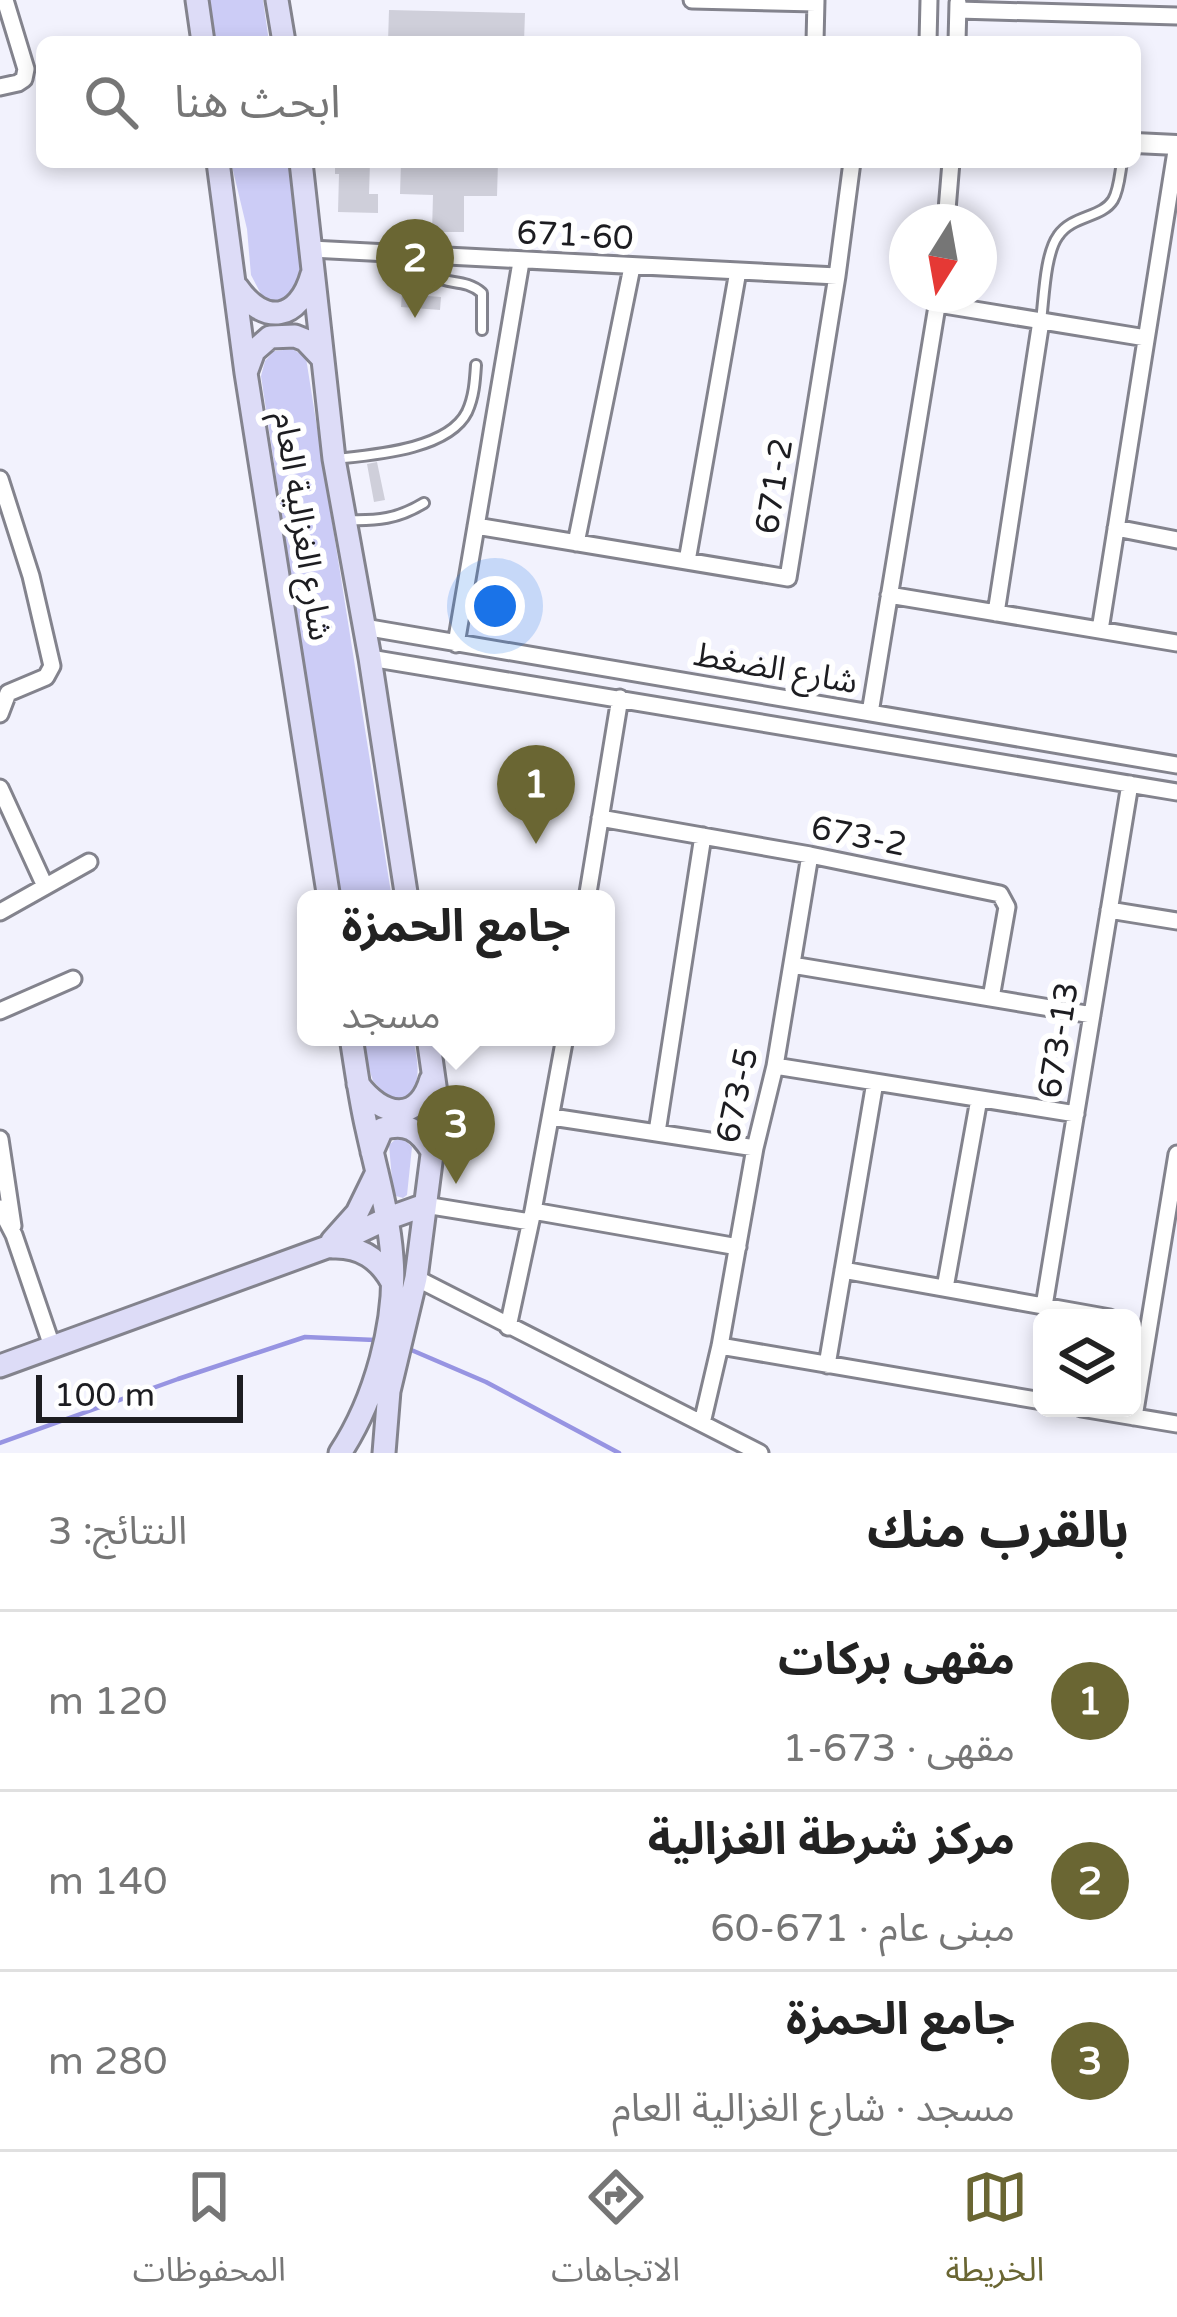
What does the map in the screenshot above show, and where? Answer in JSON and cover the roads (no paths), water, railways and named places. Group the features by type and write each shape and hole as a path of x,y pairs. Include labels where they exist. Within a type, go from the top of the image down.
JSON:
{"main road":[{"path":"197,0 202,36"},
{"path":"277,0 283,36"},
{"name":"شارع الغزالية العام","path":"219,168 328,890"},
{"name":"شارع الغزالية العام","path":"302,168 334,459 406,890"},
{"path":"233,281 254,308 290,309 305,295 312,259"},
{"path":"247,373 254,351 270,337 296,336 323,359"},
{"path":"340,1453 374,1386 388,1324 393,1261 352,1046"},
{"path":"384,1453 389,1390 416,1278 432,1151 436,1100 430,1046"},
{"path":"358,1084 376,1104 397,1111 421,1101 434,1071"},
{"path":"327,1247 357,1213 382,1130 394,1125 410,1127 421,1133 432,1151"},
{"path":"0,1366 327,1247 425,1205"},
{"path":"327,1247 343,1246 373,1257 392,1282"}],"street":[{"path":"0,87 24,79 26,69 5,0"},
{"path":"692,0 816,2 815,36"},
{"path":"928,36 929,0"},
{"path":"957,36 958,5 1177,16"},
{"path":"1100,630 1177,145 1141,143"},
{"name":"671-2","path":"476,526 788,578 851,168"},
{"path":"948,204 950,168"},
{"name":"671-60","path":"312,259 423,257 837,276"},
{"path":"456,644 521,262"},
{"path":"1158,264 1177,268"},
{"path":"576,543 632,267"},
{"path":"687,561 738,272"},
{"path":"869,713 937,312"},
{"path":"997,312 1146,338"},
{"path":"996,613 1041,321"},
{"path":"0,479 31,576 52,666 46,677 8,693 0,714"},
{"path":"1116,528 1177,540"},
{"path":"889,595 1177,643"},
{"name":"شارع الضغط","path":"364,627 1177,765"},
{"name":"شارع الضغط","path":"370,658 1177,792"},
{"path":"721,715 725,688"},
{"path":"588,890 620,698"},
{"name":"673-13","path":"1044,1306 1130,784"},
{"path":"0,788 45,886"},
{"name":"673-2","path":"600,818 1000,893 1007,907 991,998"},
{"path":"657,1132 703,836"},
{"name":"673-5","path":"702,1424 754,1148 775,1066 810,855"},
{"path":"0,912 89,862"},
{"path":"1109,910 1177,921"},
{"path":"792,965 1092,1015"},
{"path":"0,1011 73,979"},
{"path":"508,1327 564,1046"},
{"path":"775,1066 1076,1114"},
{"path":"827,1365 875,1082"},
{"path":"945,1288 979,1099"},
{"path":"552,1117 754,1148"},
{"path":"0,1138 14,1235"},
{"path":"1141,1321 1169,1258 1177,1154"},
{"path":"425,1205 738,1247"},
{"path":"0,1208 14,1235 52,1349"},
{"path":"843,1270 1060,1309"},
{"path":"416,1278 760,1453"},
{"path":"720,1346 1033,1399"},
{"path":"1134,1417 1177,1424"}],"lane":[{"path":"1041,321 1058,235 1078,218 1104,210 1115,198 1121,168"},
{"path":"423,257 436,279 476,286 482,293 482,330"},
{"path":"334,459 396,452 443,434 465,417 474,393 476,365"},
{"path":"345,520 382,521 424,503"}],"waterway":[{"path":"0,1443 305,1337 375,1340"},
{"path":"409,1349 486,1382 619,1453"}],"place":[{"name":"مركز شرطة الغزالية","path":"415,318"},
{"name":"مقهى بركات","path":"536,844"},
{"name":"جامع الحمزة","path":"456,1184"}]}
